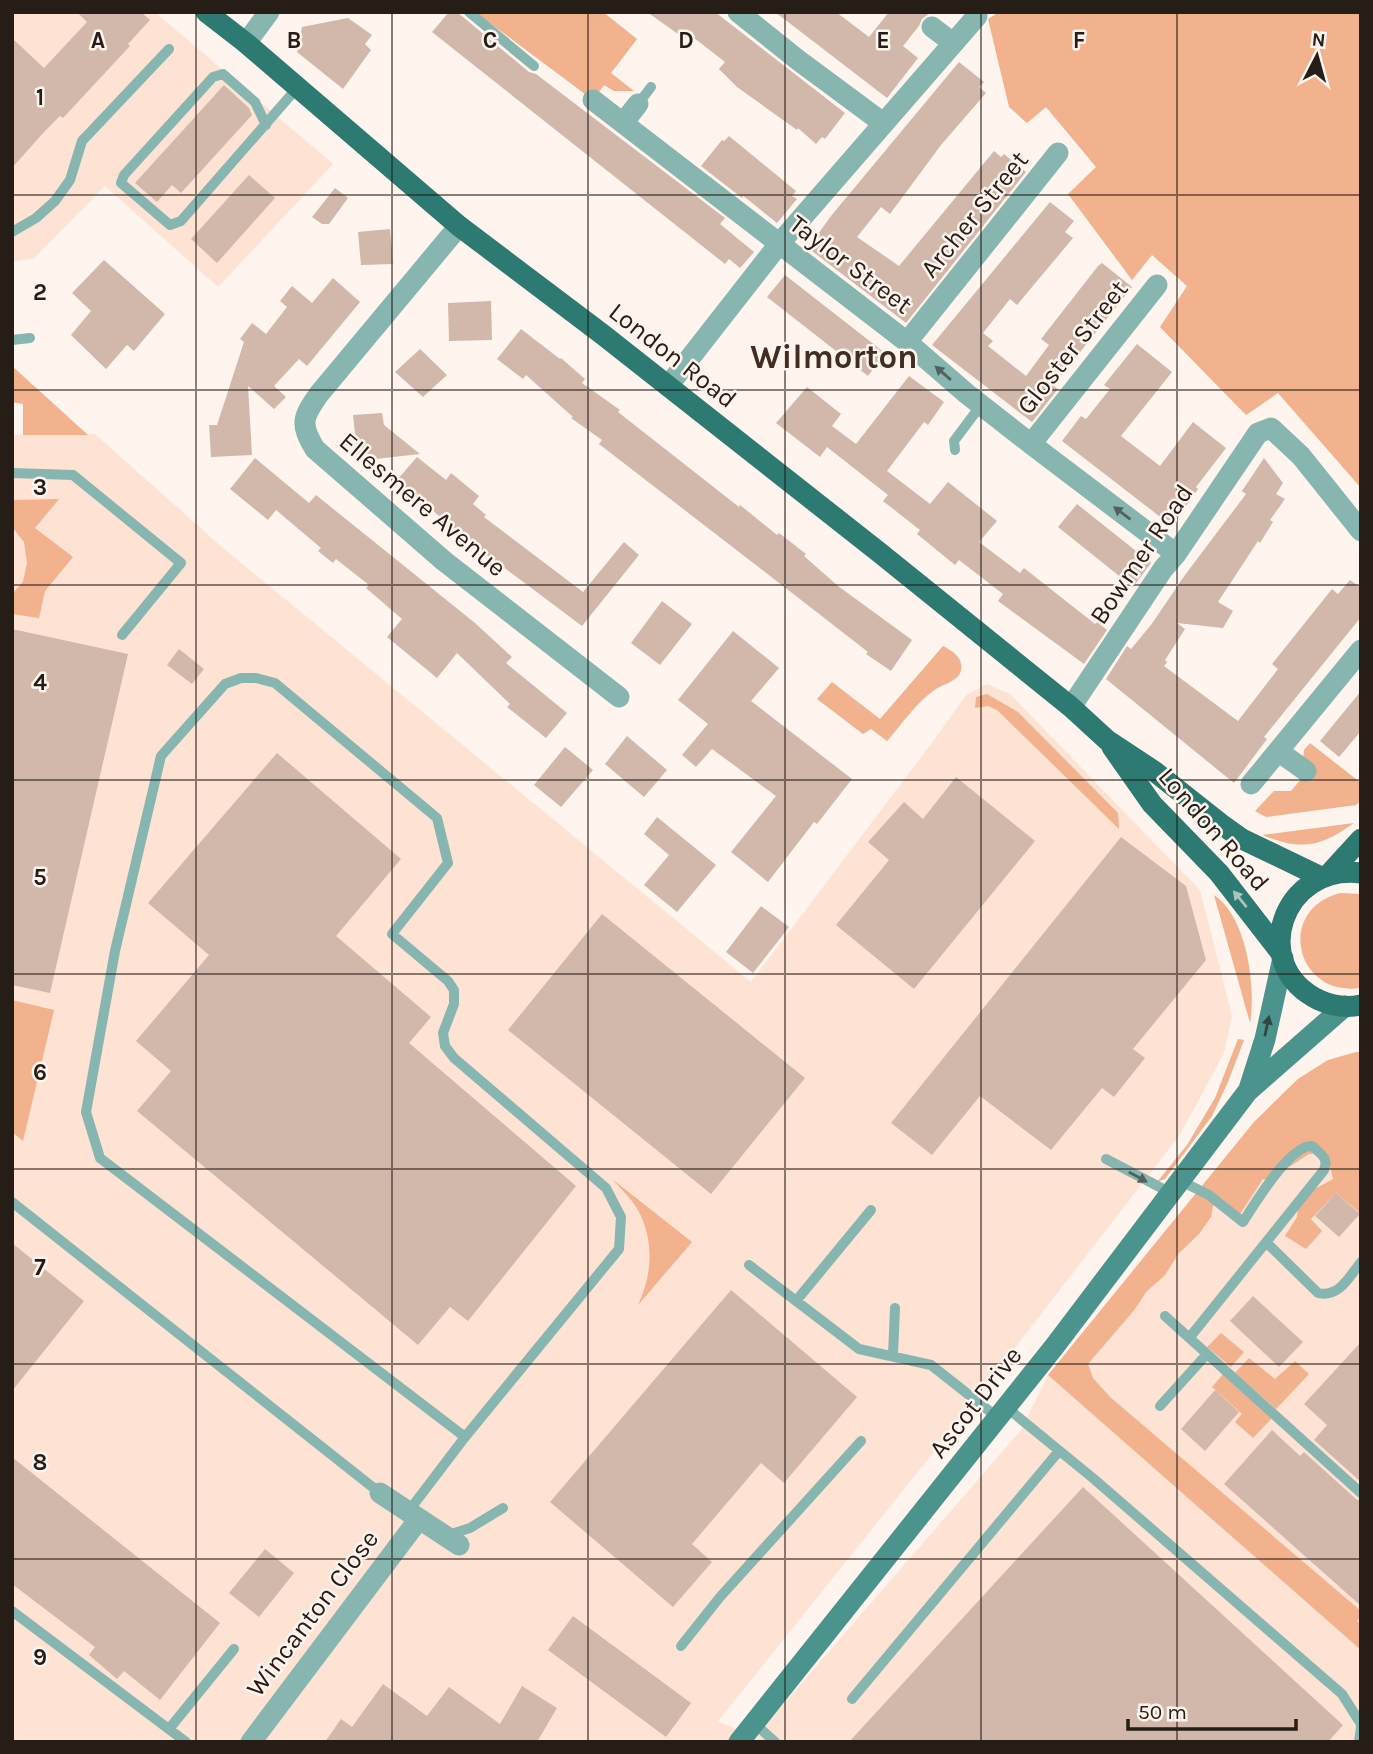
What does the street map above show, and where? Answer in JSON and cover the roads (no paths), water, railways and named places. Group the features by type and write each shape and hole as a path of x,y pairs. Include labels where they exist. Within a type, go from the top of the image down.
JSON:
{"main road":[{"name":"London Road","path":"206,12 246,43 459,226 668,386 1071,707 1107,740 1154,771 1242,839 1325,875"},
{"name":"London Road","path":"1107,740 1152,804 1219,873 1282,956 1287,970 1301,989 1322,1001 1355,1006"},
{"path":"1282,956 1281,930 1288,908 1296,895 1308,884 1325,875 1361,839"},
{"path":"1325,875 1361,873"}],"street":[{"path":"246,43 269,12"},
{"path":"738,12 883,123"},
{"path":"668,386 779,244 977,16"},
{"path":"932,27 953,43"},
{"path":"623,123 645,95"},
{"name":"Taylor Street","path":"593,100 907,342 1031,444 1176,554"},
{"name":"Archer Street","path":"907,342 1058,153"},
{"name":"Ellesmere Avenue","path":"459,226 319,394 306,413 304,432 315,449 444,561 619,697"},
{"name":"Gloster Street","path":"1031,444 1157,285"},
{"name":"Bowmer Road","path":"1071,707 1258,433 1271,428 1289,444 1334,495 1361,531"},
{"path":"1251,784 1361,650"},
{"path":"1278,751 1306,771"},
{"name":"Ascot Drive","path":"1248,1091 1265,1038 1282,956"},
{"name":"Ascot Drive","path":"739,1742 1002,1412 1248,1091 1355,1006"},
{"name":"Wincanton Close","path":"380,1493 452,1540"},
{"name":"Wincanton Close","path":"251,1742 413,1516"}],"lane":[{"path":"469,12 534,66"},
{"path":"12,232 36,218 55,201 70,180 82,141 169,49"},
{"path":"266,125 255,102 223,74 213,77 124,175 121,183 170,225 181,221 266,125 297,88"},
{"path":"12,340 30,338"},
{"path":"955,450 954,441 981,405"},
{"path":"12,473 73,475 181,563 122,635"},
{"path":"413,1516 465,1437 620,1249 621,1217 606,1188 454,1058 445,1046 443,1033 454,1004 454,990 448,981 392,934 448,863 438,818 275,683 256,678 241,678 225,684 161,755 115,951 86,1112 100,1158 465,1437"},
{"path":"1106,1159 1176,1187 1209,1195 1243,1222 1264,1190 1300,1148 1312,1146 1325,1158 1327,1164 1324,1170 1190,1337"},
{"path":"12,1202 380,1493"},
{"path":"796,1301 872,1210"},
{"path":"1266,1243 1318,1293 1337,1291 1361,1262"},
{"path":"749,1265 859,1349 931,1364 1059,1451 1342,1694 1361,1726 1359,1742"},
{"path":"893,1355 895,1308"},
{"path":"1165,1317 1361,1493"},
{"path":"1160,1406 1207,1354"},
{"path":"681,1646 720,1597 861,1441"},
{"path":"852,1699 1059,1451"},
{"path":"452,1540 503,1508"},
{"path":"12,1612 187,1742"},
{"path":"169,1729 234,1649"},
{"path":"753,1722 775,1742"}],"district":[{"name":"Wilmorton","path":"834,356"}]}
